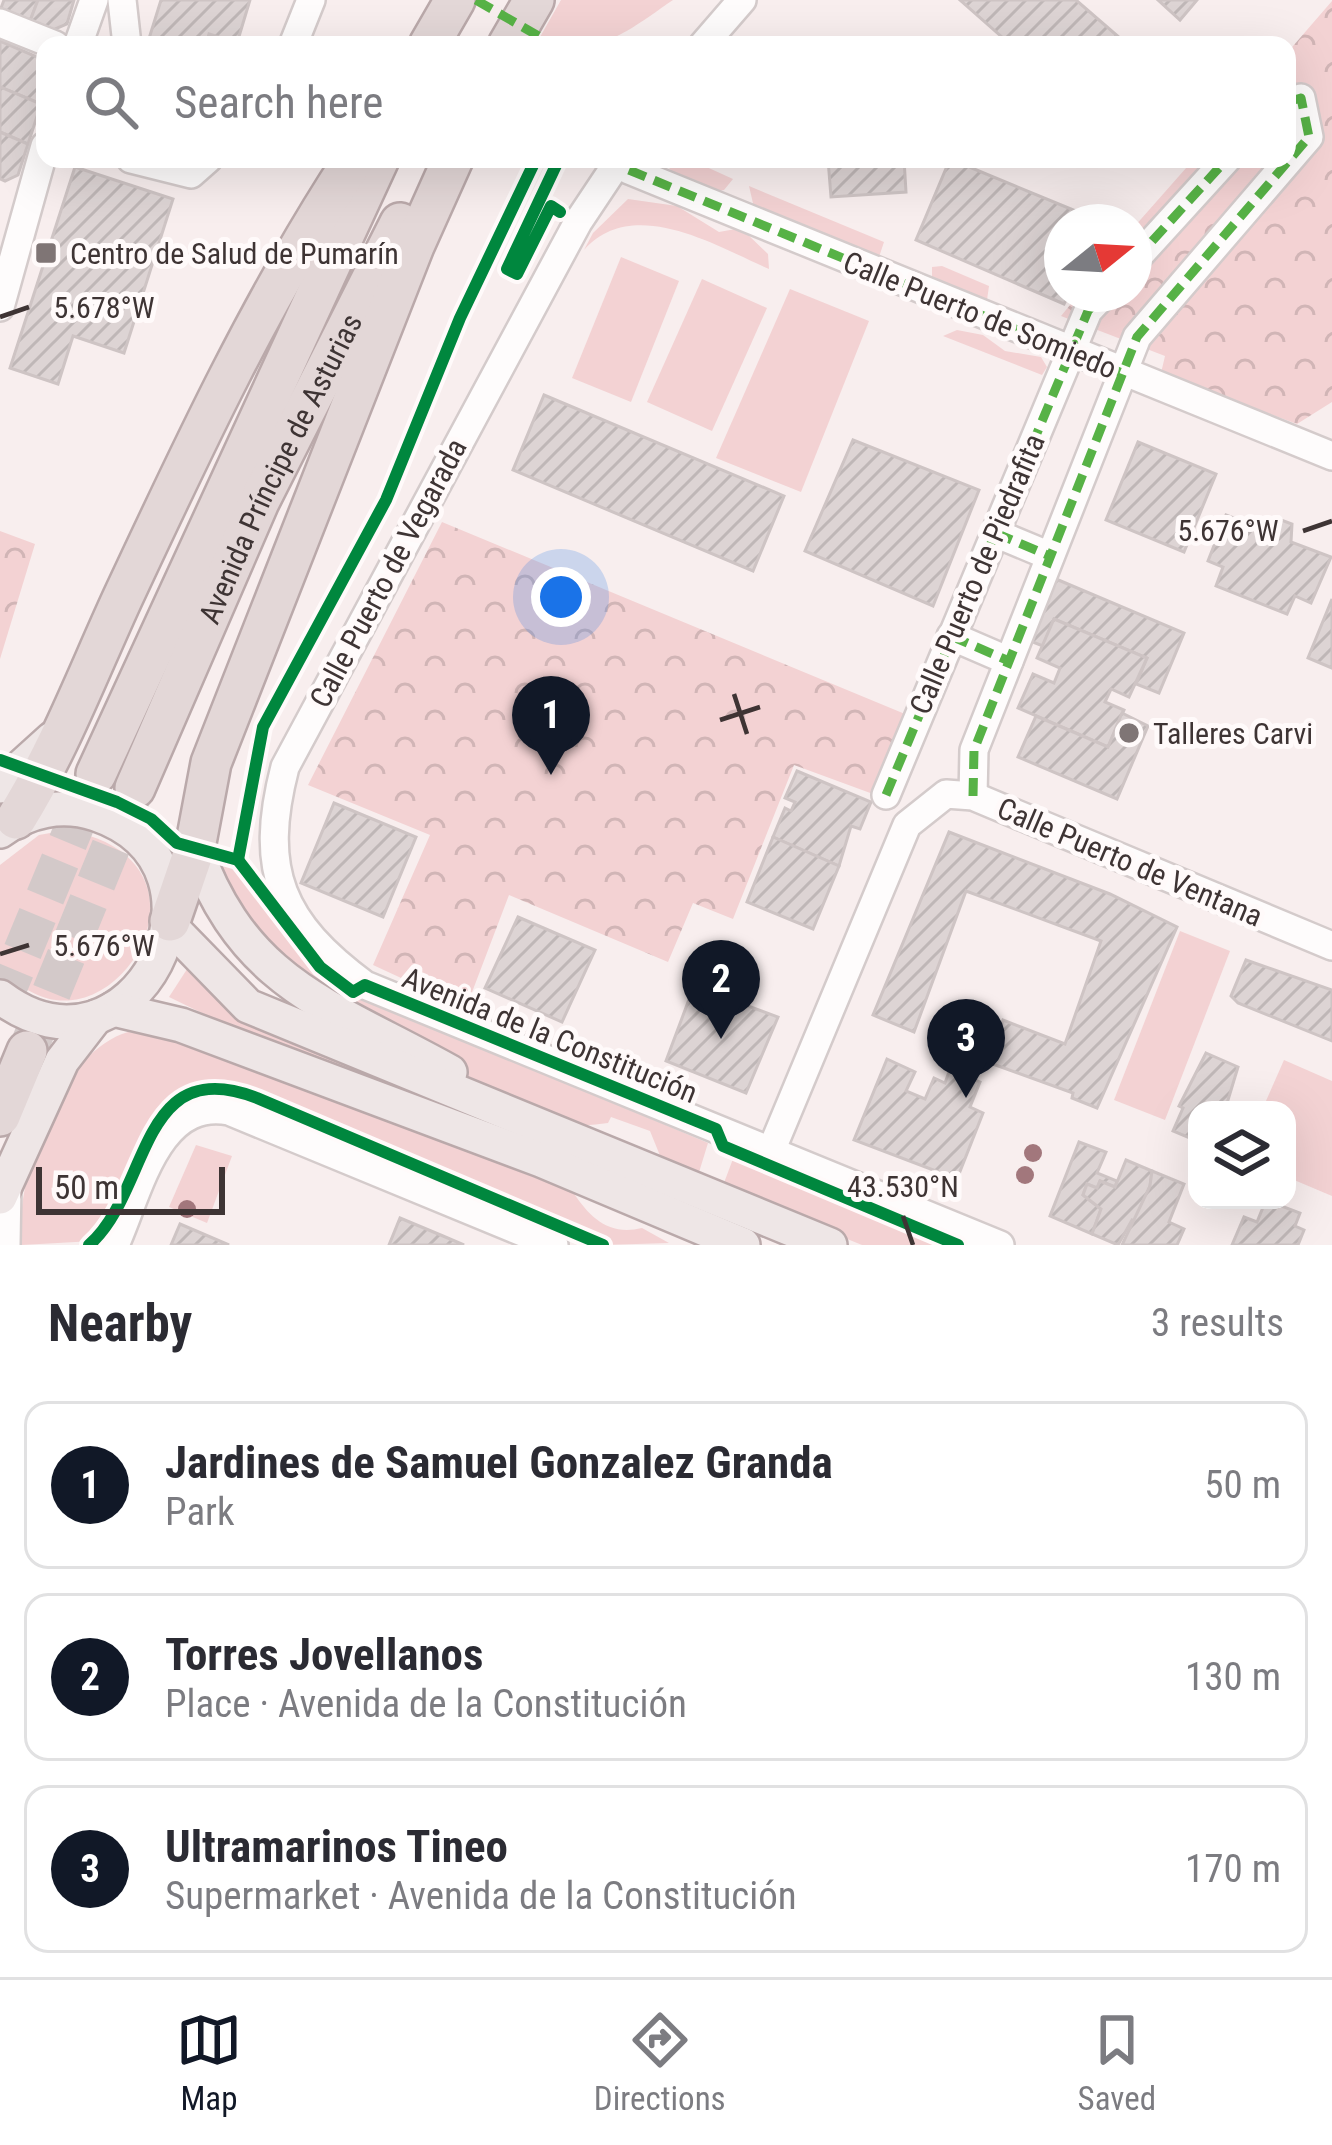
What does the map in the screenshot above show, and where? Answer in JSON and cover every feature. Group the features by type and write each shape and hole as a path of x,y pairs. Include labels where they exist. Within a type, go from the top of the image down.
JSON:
{"highway":[{"path":"434,36 455,0"},
{"path":"513,36 533,0"},
{"path":"5,812 56,755 246,342 350,168"},
{"name":"Avenida Príncipe de Asturias","path":"96,774 375,168"},
{"name":"Avenida Príncipe de Asturias","path":"135,788 260,502 392,235 433,168"},
{"path":"170,924 194,848 212,763 414,246 449,168"},
{"path":"0,1116 27,1052"}],"main road":[{"path":"3,1190 62,1060 105,1013 151,976 170,924 160,869 146,846 115,821 80,809 5,812"},
{"path":"194,848 237,936 273,974 556,1131"},
{"path":"170,924 248,1006 830,1245"},
{"path":"0,998 38,1018 105,1013 181,1025 541,1160 742,1245"}],"street":[{"path":"82,36 94,0"},
{"path":"122,0 126,36"},
{"path":"296,36 311,0"},
{"path":"711,36 742,0"},
{"path":"0,23 36,37"},
{"path":"1296,105 1309,136 1296,151"},
{"path":"0,307 12,202 36,161"},
{"path":"167,168 191,174 198,168"},
{"name":"Calle Puerto de Vegarada","path":"365,986 327,958 296,924 281,890 273,858 285,767 567,242 621,168"},
{"name":"Calle Puerto de Somiedo","path":"633,168 1122,374 1332,456"},
{"path":"1152,241 1219,168"},
{"path":"973,796 974,750 1137,337 1282,168"},
{"name":"Calle Puerto de Piedrafita","path":"886,795 1088,312"},
{"path":"994,533 1050,556"},
{"path":"951,636 1009,661"},
{"name":"Calle Puerto de Ventana","path":"771,1151 907,825 946,794 973,796 1332,946"},
{"name":"Avenida de la Constitución","path":"365,986 1000,1245"},
{"path":"115,1245 175,1121 209,1107 229,1111 554,1245"},
{"path":"3,1190 6,1245"}],"green space":[{"path":"561,0 673,0 617,36 541,36"},
{"path":"1332,1 1332,402 1297,424 1161,373 1165,356 1061,316 1064,312 1152,312 1152,207 1186,168 1296,168 1296,43"},
{"path":"669,168 709,168 733,179 724,190 707,193 704,184 674,175"},
{"path":"749,186 884,242 879,257 863,262 833,238 811,237 786,219 755,212"},
{"path":"628,199 677,206 719,232 741,228 768,254 769,269 700,238 650,226 604,234 584,250 593,233"},
{"path":"621,257 679,281 631,402 572,378"},
{"path":"942,266 989,286 987,300 980,303 932,285 932,267"},
{"path":"702,279 767,308 712,431 647,402"},
{"path":"790,289 869,321 801,492 716,458"},
{"path":"957,330 983,335 1005,351 1041,357 1047,367 1042,375 943,336"},
{"path":"442,522 905,714 873,794 794,765 733,919 693,903 668,962 509,895 466,1008 373,965 430,835 308,785"},
{"path":"0,531 35,544 0,659"},
{"path":"67,830 119,850 145,882 149,919 136,956 110,984 75,1000 37,995 0,964 0,865 39,835"},
{"path":"228,856 298,946 362,996 708,1143 696,1182 663,1163 650,1131 611,1117 608,1123 572,1124 536,1111 417,1045 268,946 250,929 216,857"},
{"path":"1180,931 1230,951 1165,1120 1114,1100"},
{"path":"191,963 690,1203 274,1048 169,997"},
{"path":"128,1032 167,1038 573,1192 602,1223 620,1229 642,1228 669,1243 603,1245 257,1098 221,1090 193,1094 171,1108 153,1130 94,1241 21,1245 25,1187 46,1121 81,1064 103,1044"},
{"path":"1284,1060 1332,1081 1332,1196 1296,1181 1296,1101 1266,1101"},
{"path":"196,1145 232,1156 207,1223 169,1207"},
{"path":"736,1151 958,1245 862,1245 722,1188"}],"building":[{"path":"4,0 38,0 30,21 1,8"},
{"path":"38,0 74,0 67,24 53,30 30,21"},
{"path":"161,0 250,0 239,36 150,36"},
{"path":"960,0 1076,0 1118,36 1001,36"},
{"path":"1158,0 1197,0 1180,20"},
{"path":"0,41 36,57 36,102 0,87"},
{"path":"0,87 36,102 28,144 0,132"},
{"path":"0,132 28,144 18,175 5,181 0,179"},
{"path":"75,168 173,199 124,353 73,336 58,384 10,368"},
{"path":"829,168 905,168 906,192 831,197"},
{"path":"946,168 972,168 1059,204 1044,204 1044,295 916,240"},
{"path":"544,395 784,496 753,571 513,470"},
{"path":"853,440 979,490 933,606 805,551"},
{"path":"1138,442 1216,474 1184,552 1106,520"},
{"path":"1226,515 1266,531 1276,518 1292,524 1291,542 1331,557 1311,603 1295,596 1287,614 1216,586 1223,567 1208,561"},
{"path":"1056,579 1184,633 1159,693 1136,684 1147,658 1054,619 1043,646 1030,641"},
{"path":"1332,599 1332,668 1308,658"},
{"path":"1054,619 1147,658 1129,697 1111,689 1105,702 1124,710 1108,747 1018,708 1033,674 1054,683 1060,668 1037,658"},
{"path":"1122,713 1148,726 1117,799 1018,757 1036,716 1108,747"},
{"path":"797,771 871,802 860,829 851,826 839,866 773,837 785,808 791,811 795,802 785,798"},
{"path":"334,803 416,837 383,917 301,883"},
{"path":"949,832 1110,894 1177,927 1097,1108 1072,1098 1073,1093 990,1063 1003,1020 1065,1044 1101,941 966,891 914,1032 873,1015"},
{"path":"773,837 839,866 813,929 747,902"},
{"path":"518,917 595,950 562,1022 485,988"},
{"path":"1246,960 1332,990 1332,1041 1238,1003 1231,996"},
{"path":"694,986 778,1017 746,1093 666,1061"},
{"path":"1206,1053 1238,1067 1228,1101 1188,1101 1188,1137 1173,1131 1183,1108 1179,1106"},
{"path":"887,1059 915,1072 906,1091 925,1099 934,1078 945,1083 950,1069 980,1082 970,1107 983,1113 957,1179 854,1140"},
{"path":"1079,1142 1106,1152 1097,1173 1117,1181 1115,1187 1100,1181 1097,1188 1087,1184 1083,1195 1101,1209 1092,1234 1050,1216"},
{"path":"1126,1160 1152,1171 1136,1222 1132,1220 1118,1245 1092,1234 1101,1209 1083,1195 1087,1184 1097,1188 1100,1181 1115,1187"},
{"path":"1152,1171 1184,1184 1169,1222 1184,1229 1177,1245 1122,1245 1150,1186"},
{"path":"1262,1209 1290,1209 1300,1213 1295,1226 1304,1230 1298,1245 1232,1245 1244,1217 1257,1222"},
{"path":"400,1218 443,1236 464,1245 389,1245"},
{"path":"180,1224 229,1245 171,1245"}],"tunnel":[{"path":"0,1006 94,779"},
{"path":"29,1047 135,788"}],"marked path":[{"path":"476,0 538,36"},
{"path":"1296,99 1301,98 1309,137 1296,152"},
{"path":"1152,241 1219,168"},
{"path":"973,796 974,750 1137,337 1282,168"},
{"path":"629,170 1122,373"},
{"path":"886,795 1088,312"},
{"path":"995,533 1050,556"},
{"path":"951,636 1009,661"}],"cycle path":[{"path":"238,860 263,727 386,500 460,318 532,168"},
{"path":"555,168 507,269 517,274 551,206 560,212"},
{"path":"0,760 117,802 151,819 177,843 238,860 320,967 353,992 365,985 716,1129 723,1146 958,1245"},
{"path":"89,1245 109,1221 168,1110 189,1094 218,1089 257,1098 603,1245"}],"place":[{"name":"Centro de Salud de Pumarín","path":"46,253"},
{"name":"Talleres Carvi","path":"1129,733"},
{"name":"Jardines de Samuel Gonzalez Granda","path":"551,775"},
{"name":"Torres Jovellanos","path":"721,1039"},
{"name":"Ultramarinos Tineo","path":"966,1098"}]}
